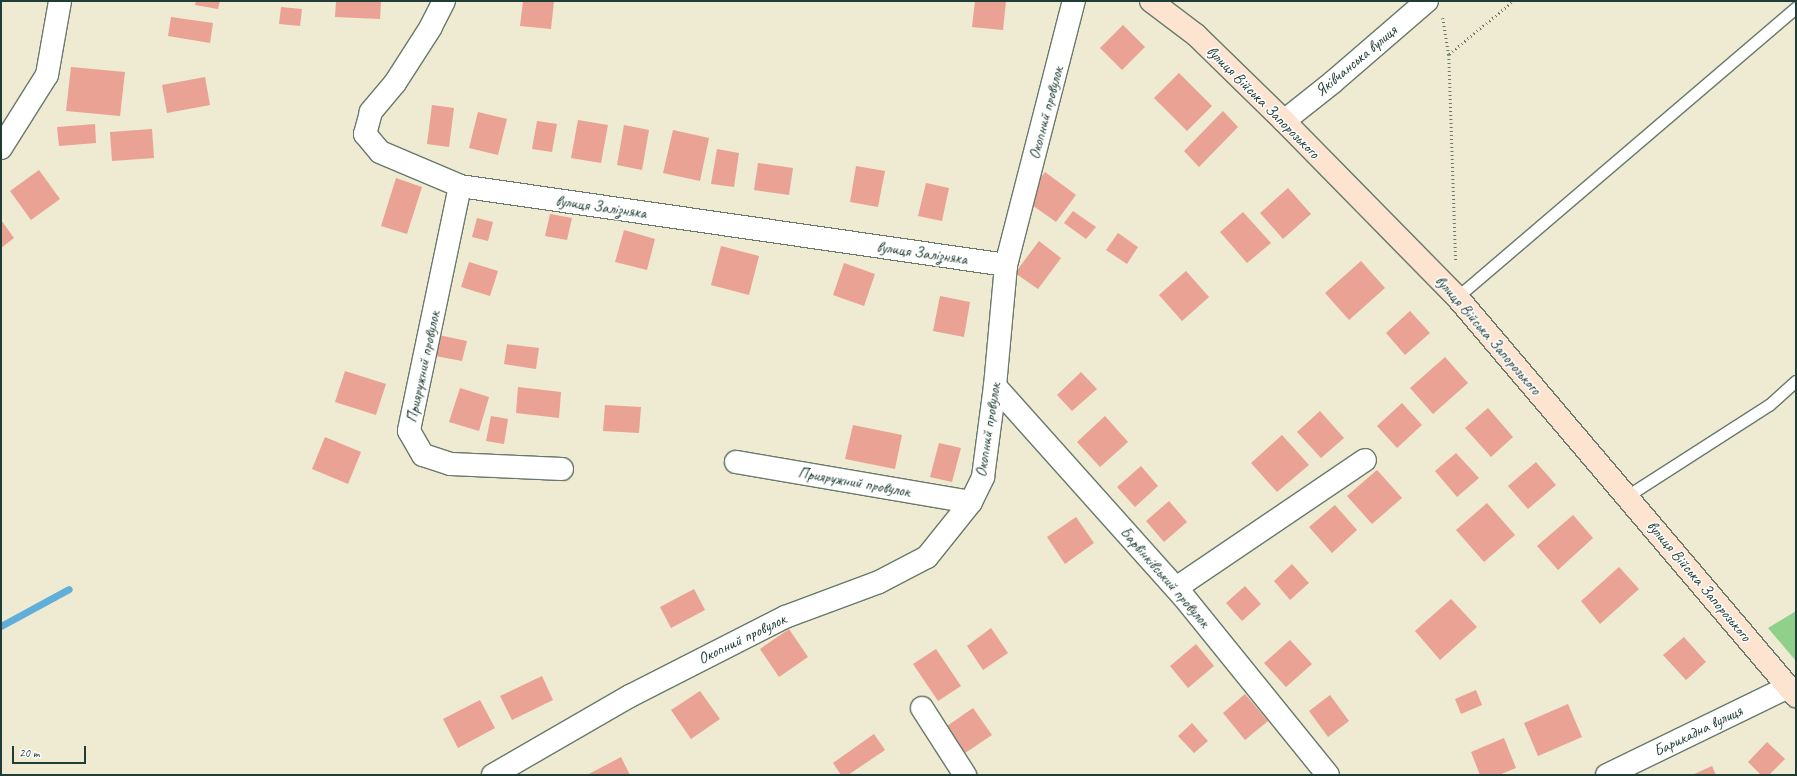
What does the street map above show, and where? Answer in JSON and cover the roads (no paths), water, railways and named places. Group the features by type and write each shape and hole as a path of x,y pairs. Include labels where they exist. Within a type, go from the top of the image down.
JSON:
{"street":[{"path":"1,148 47,74 60,1"},
{"name":"вулиця Залізняка","path":"444,1 432,27 395,83 371,112 365,134 380,152 460,186 1006,265"},
{"name":"Окопний провулок","path":"493,775 630,696 778,621 879,582 927,557 971,502 983,477 995,386 1006,265 1074,1"},
{"name":"вулиця Війська Запорозького","path":"1152,1 1196,35 1284,121 1457,297 1792,692"},
{"name":"Яківчанська вулиця","path":"1284,121 1333,82 1427,1"},
{"name":"Прияружний провулок","path":"460,186 409,431 424,455 451,464 562,469"},
{"name":"Барвінківський провулок","path":"995,386 1176,588 1328,775"},
{"path":"1176,588 1365,460"},
{"name":"Прияружний провулок","path":"736,462 971,502"},
{"name":"Барикадна вулиця","path":"1607,775 1792,692"},
{"path":"922,708 965,775"}],"lane":[{"path":"1457,297 1796,7"},
{"path":"1627,496 1769,405 1796,381"}],"waterway":[{"path":"1,626 69,589"}]}
